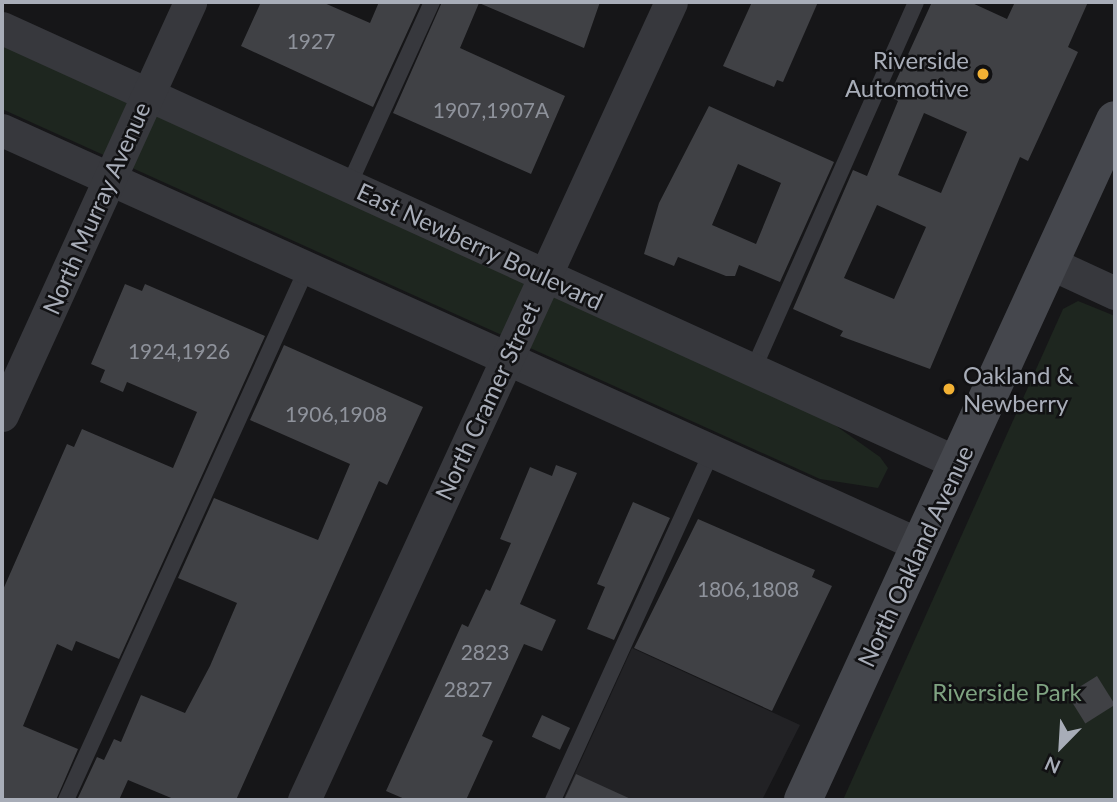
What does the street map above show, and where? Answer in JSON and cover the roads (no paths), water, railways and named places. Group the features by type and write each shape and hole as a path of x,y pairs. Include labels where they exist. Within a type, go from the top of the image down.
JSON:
{"main road":[{"name":"North Oakland Avenue","path":"803,800 1115,120"}],"street":[{"name":"North Murray Avenue","path":"2,415 190,2"},
{"name":"North Cramer Street","path":"304,800 671,2"},
{"name":"East Newberry Boulevard","path":"2,28 958,463"},
{"path":"2,130 920,545"},
{"path":"1050,263 1115,293"}],"lane":[{"path":"349,186 432,2"},
{"path":"753,370 916,2"},
{"path":"66,800 307,268"},
{"path":"553,800 712,451"}],"place":[{"name":"Riverside Automotive","path":"983,74"},
{"name":"Oakland & Newberry","path":"949,389"}],"park label":[{"name":"Riverside Park","path":"1007,692"}]}
